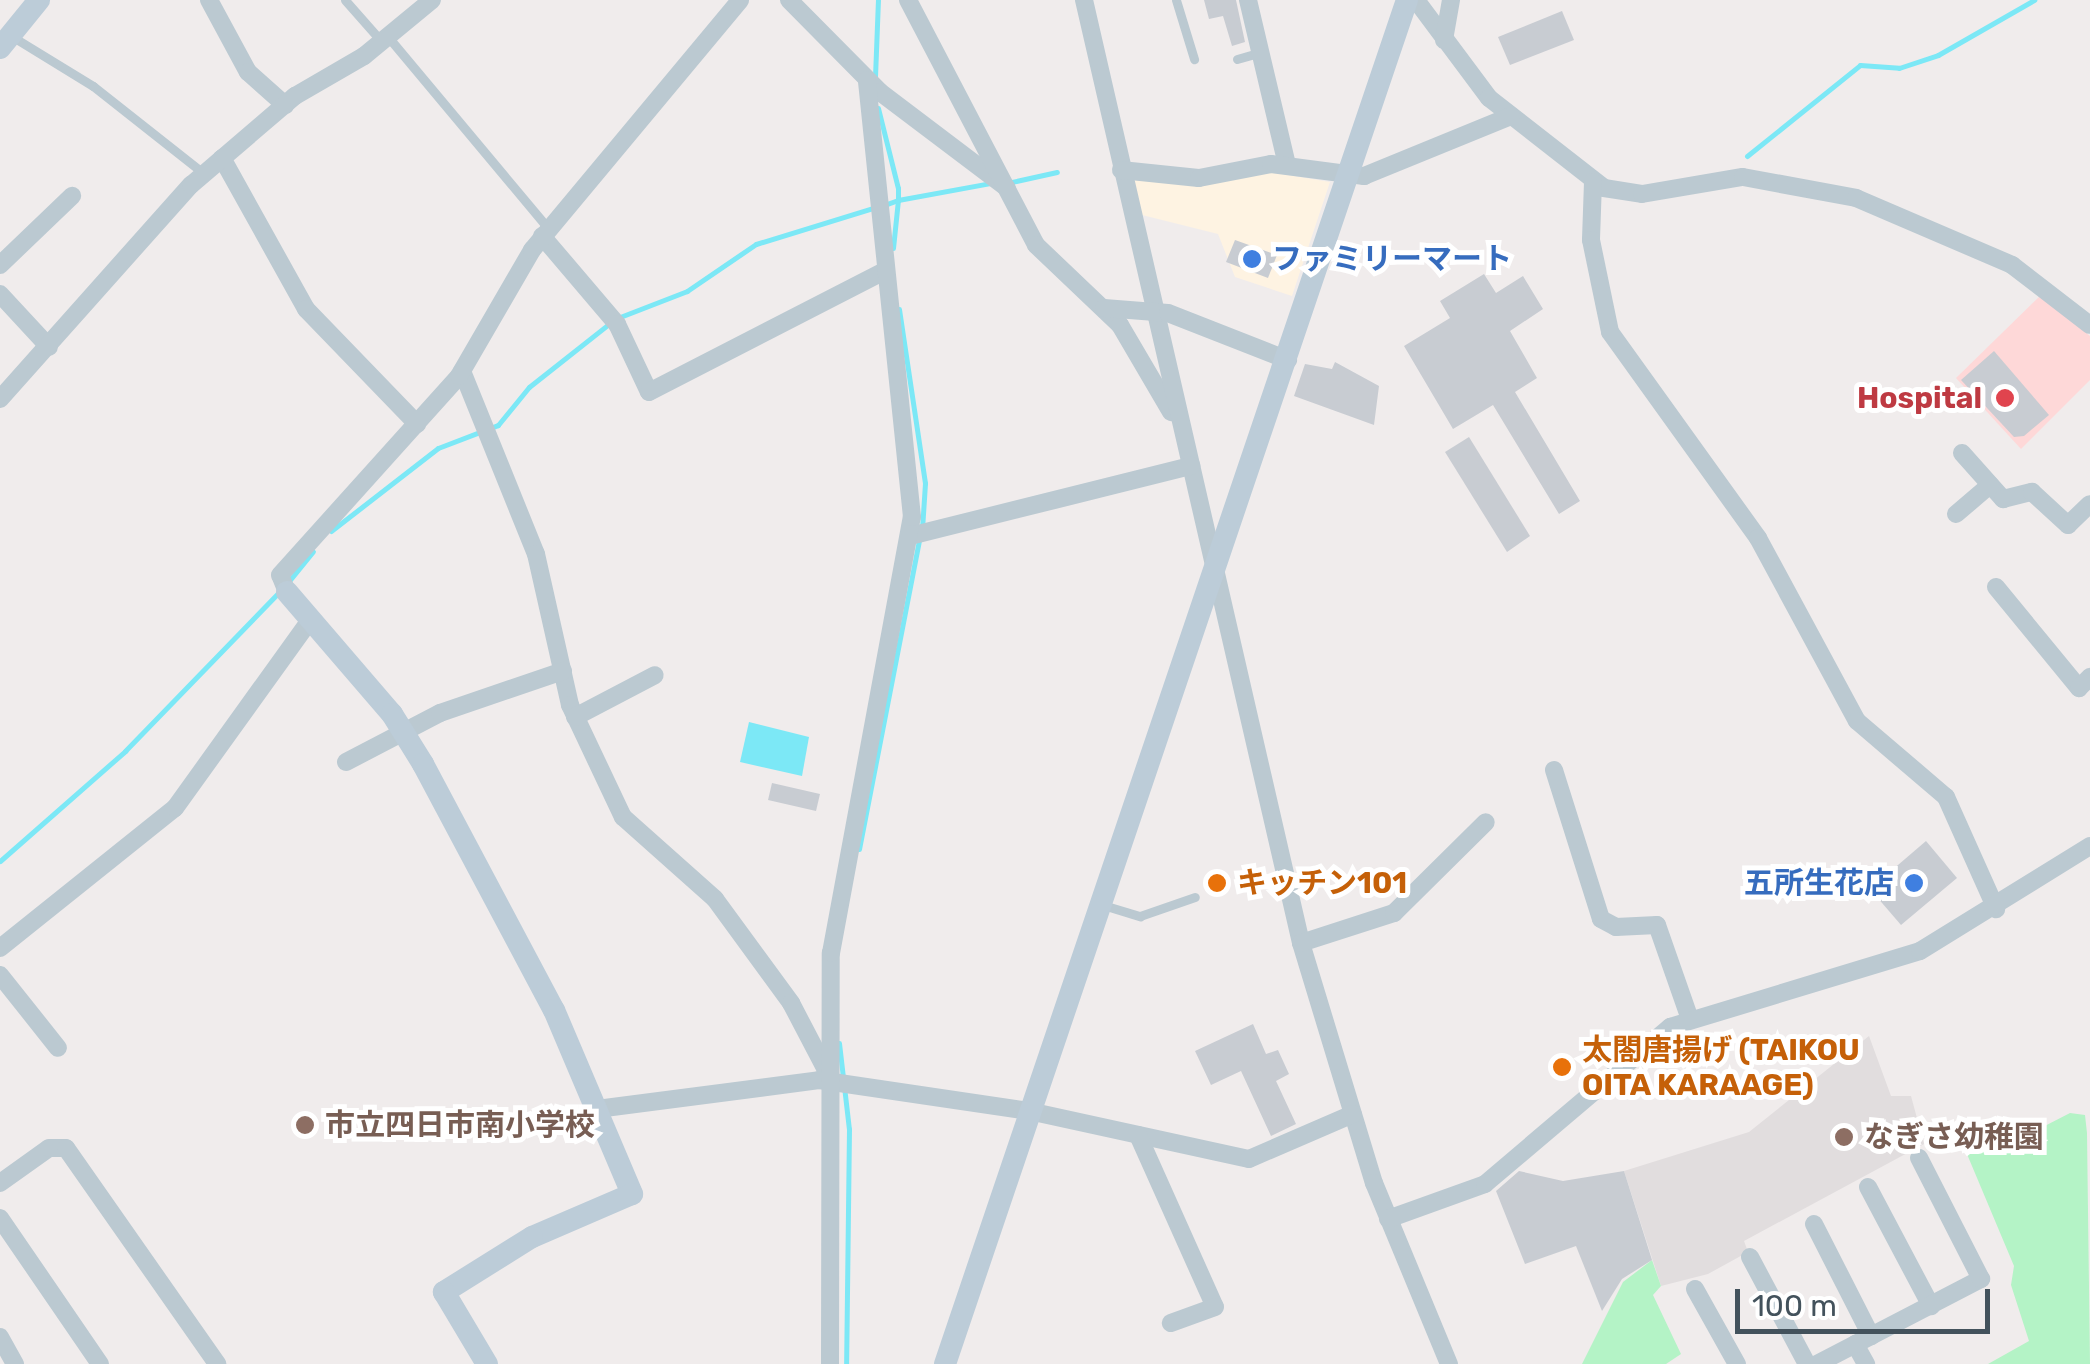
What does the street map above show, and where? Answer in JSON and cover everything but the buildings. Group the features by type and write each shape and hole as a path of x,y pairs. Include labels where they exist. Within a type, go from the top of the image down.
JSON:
{"street":[{"path":"5,42 39,0"},
{"path":"209,0 248,72 285,104"},
{"path":"0,399 203,174 285,104 386,40 432,0"},
{"path":"487,1364 444,1292 543,1232 631,1200 554,1010 402,730 287,592 280,575 462,372 545,232 740,0"},
{"path":"789,0 867,80 1007,188"},
{"path":"908,0 1044,254 1104,308 1138,352 1184,439"},
{"path":"1084,0 1120,170 1301,944 1388,1219 1449,1364"},
{"path":"1248,0 1287,165"},
{"path":"945,1364 1352,176 1407,0"},
{"path":"1416,0 1444,40 1510,116 1594,182 1629,195 1743,177 1856,198 2012,265 2090,325"},
{"path":"1444,40 1451,0"},
{"path":"830,1364 839,1082 831,954 910,536 912,468 882,272 882,186 867,80"},
{"path":"1120,170 1199,178 1287,165 1352,176 1451,146 1510,116"},
{"path":"222,158 306,308 417,424"},
{"path":"1594,182 1592,240 1610,332 1758,538 1857,721 1946,797 1996,909"},
{"path":"0,264 72,196"},
{"path":"545,232 617,324 649,392 882,272"},
{"path":"0,294 49,347"},
{"path":"1104,308 1154,309 1288,360"},
{"path":"462,372 536,554 575,718 628,824 714,898 791,1003 839,1082"},
{"path":"1962,453 2007,500 2036,494 2068,525 2090,504"},
{"path":"910,536 1191,466"},
{"path":"1956,514 1990,485"},
{"path":"1996,588 2079,688 2090,677"},
{"path":"0,948 175,808 310,620"},
{"path":"346,762 402,730 562,671"},
{"path":"575,718 655,674"},
{"path":"1554,770 1601,919 1616,927 1657,924 1690,1018"},
{"path":"1301,944 1394,914 1486,822"},
{"path":"1388,1219 1485,1184 1646,1043 1690,1018 1908,956 1996,909 2090,846"},
{"path":"0,975 58,1048"},
{"path":"597,1109 839,1082 1029,1111 1249,1159 1352,1114"},
{"path":"1138,1135 1215,1307 1170,1323"},
{"path":"0,1183 49,1148 66,1148 217,1364"},
{"path":"1817,1364 1981,1278 1919,1158"},
{"path":"1868,1187 1932,1306"},
{"path":"0,1218 100,1364"},
{"path":"1814,1224 1863,1340 1866,1364"},
{"path":"1750,1257 1807,1364"},
{"path":"1695,1289 1737,1364"},
{"path":"0,1337 15,1364"}],"lane":[{"path":"345,0 386,40 545,232"},
{"path":"1176,0 1194,60"},
{"path":"5,42 93,86 203,174"},
{"path":"1237,60 1262,52"},
{"path":"1100,904 1140,916 1195,897"}],"shaded area":[{"path":"1131,172 1270,172 1330,182 1292,296 1235,277 1218,234 1142,215"},
{"path":"2041,295 2090,336 2090,380 2021,449 1956,378"},
{"path":"1869,1036 1891,1096 1911,1096 1924,1144 1744,1241 1748,1252 1708,1274 1661,1286 1624,1171 1749,1132"}],"green space":[{"path":"2070,1113 2085,1115 2087,1133 2090,1364 1988,1364 2029,1341 2011,1285 2014,1266 1964,1147 1988,1134 2035,1131"},
{"path":"1652,1260 1661,1286 1653,1295 1681,1354 1666,1364 1582,1364 1623,1282"}],"water":[{"path":"749,722 809,737 802,776 740,762"}],"waterway":[{"path":"875,77 878,0"},
{"path":"1747,156 1860,65 1899,68 1938,55 2034,0"},
{"path":"878,108 898,188 898,200 884,205"},
{"path":"1007,183 1057,172"},
{"path":"893,248 898,200 991,183"},
{"path":"620,317 687,291 756,244 873,208"},
{"path":"899,309 925,483 922,530"},
{"path":"331,531 438,448 498,425 529,387 610,323"},
{"path":"859,849 919,541"},
{"path":"289,581 313,551"},
{"path":"0,861 125,751 278,593"},
{"path":"839,1043 849,1129 846,1364"}],"place":[{"name":"ファミリーマート","path":"1252,259"},
{"name":"Hospital","path":"2005,398"},
{"name":"キッチン101","path":"1217,883"},
{"name":"五所生花店","path":"1914,883"},
{"name":"太閤唐揚げ (TAIKOU OITA KARAAGE)","path":"1562,1067"},
{"name":"市立四日市南小学校","path":"305,1125"},
{"name":"なぎさ幼稚園","path":"1844,1137"}]}
